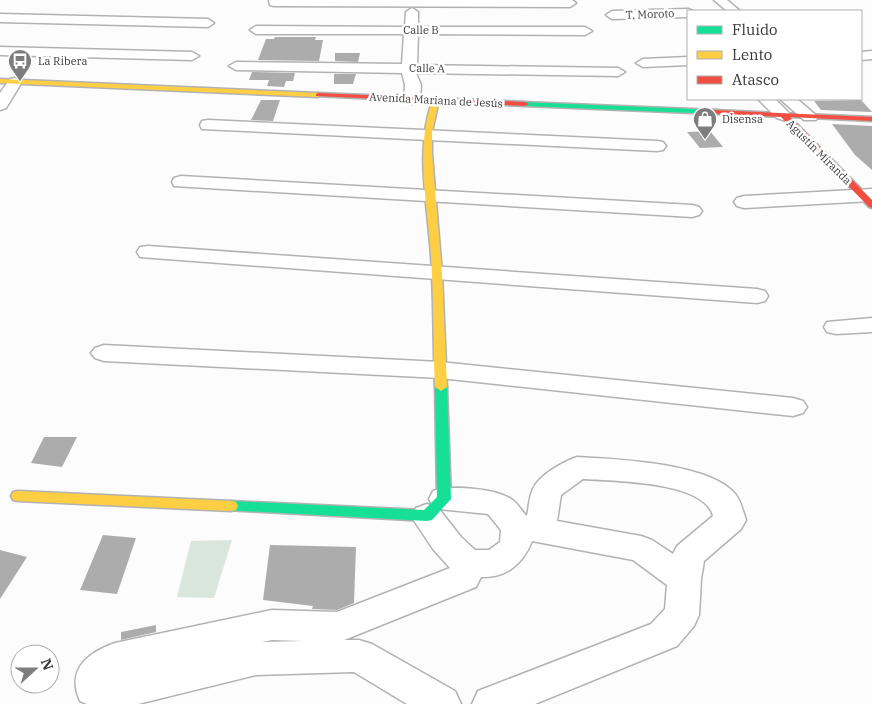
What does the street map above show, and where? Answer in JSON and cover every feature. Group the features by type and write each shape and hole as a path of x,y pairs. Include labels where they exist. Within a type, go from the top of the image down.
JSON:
{"street":[{"path":"720,0 733,10"},
{"path":"412,1 409,72 426,113 430,195 437,272 440,370 435,508 462,560 478,566 494,562 508,555 517,544 518,538 528,528 547,490 577,468 650,473 703,487 724,502 730,520 689,554 684,579 682,615 664,635 491,704"},
{"path":"274,2 570,3"},
{"path":"632,2 643,14"},
{"path":"5,60 70,5"},
{"name":"T. Moroto","path":"612,15 683,13"},
{"path":"0,18 208,23"},
{"name":"Calle B","path":"256,30 585,31"},
{"path":"5,60 192,56"},
{"path":"643,63 687,61"},
{"name":"Calle A","path":"236,66 409,72 618,72"},
{"path":"396,98 399,85 409,72"},
{"path":"0,105 7,81"},
{"name":"Avenida Mariana de Jesús","path":"7,81 396,98 426,113 784,115 872,119"},
{"name":"Agustín Miranda","path":"767,100 869,199"},
{"name":"Agustín Miranda","path":"789,100 824,131"},
{"path":"208,126 426,113 657,146"},
{"path":"181,182 692,211"},
{"path":"744,202 869,199"},
{"path":"148,252 757,296"},
{"path":"836,327 872,325"},
{"path":"104,353 440,370 792,407"},
{"path":"18,496 435,508 497,505 528,528 641,549 684,579"},
{"path":"442,704 359,656 256,659 111,693 93,689 93,677 115,659 272,625 338,627 464,577"}],"shaded area":[{"path":"232,540 214,598 177,597 191,541"}],"building":[{"path":"275,37 316,37 315,40 323,40 319,61 258,60 266,39 274,39"},
{"path":"335,53 360,53 358,62 335,61"},
{"path":"252,72 295,73 293,81 286,81 284,87 267,86 269,80 249,80"},
{"path":"334,74 356,74 353,84 334,84"},
{"path":"261,100 280,100 273,121 251,120"},
{"path":"861,100 872,112 821,110 814,101"},
{"path":"832,124 872,126 872,170 855,155"},
{"name":"Disensa","path":"710,131 723,147 700,148 687,132"},
{"path":"44,437 77,437 62,467 31,463"},
{"path":"103,535 136,538 117,594 80,590"},
{"path":"270,545 356,547 354,603 337,610 312,609 313,606 263,600"},
{"path":"0,550 27,557 0,599"},
{"path":"156,625 156,632 121,640 121,632"}],"traffic: fast":[{"path":"525,104 717,112"},
{"path":"231,506 427,516 444,499 441,387"}],"traffic: slow":[{"path":"0,81 318,95"},
{"path":"435,100 428,132 428,154 437,273 441,387"},
{"path":"18,496 231,506"}],"traffic: jam":[{"path":"318,95 525,104"},
{"path":"717,112 872,119"},
{"path":"783,115 872,205"}],"place":[{"name":"La Ribera","path":"20,82"},
{"name":"Disensa","path":"705,140"}]}
